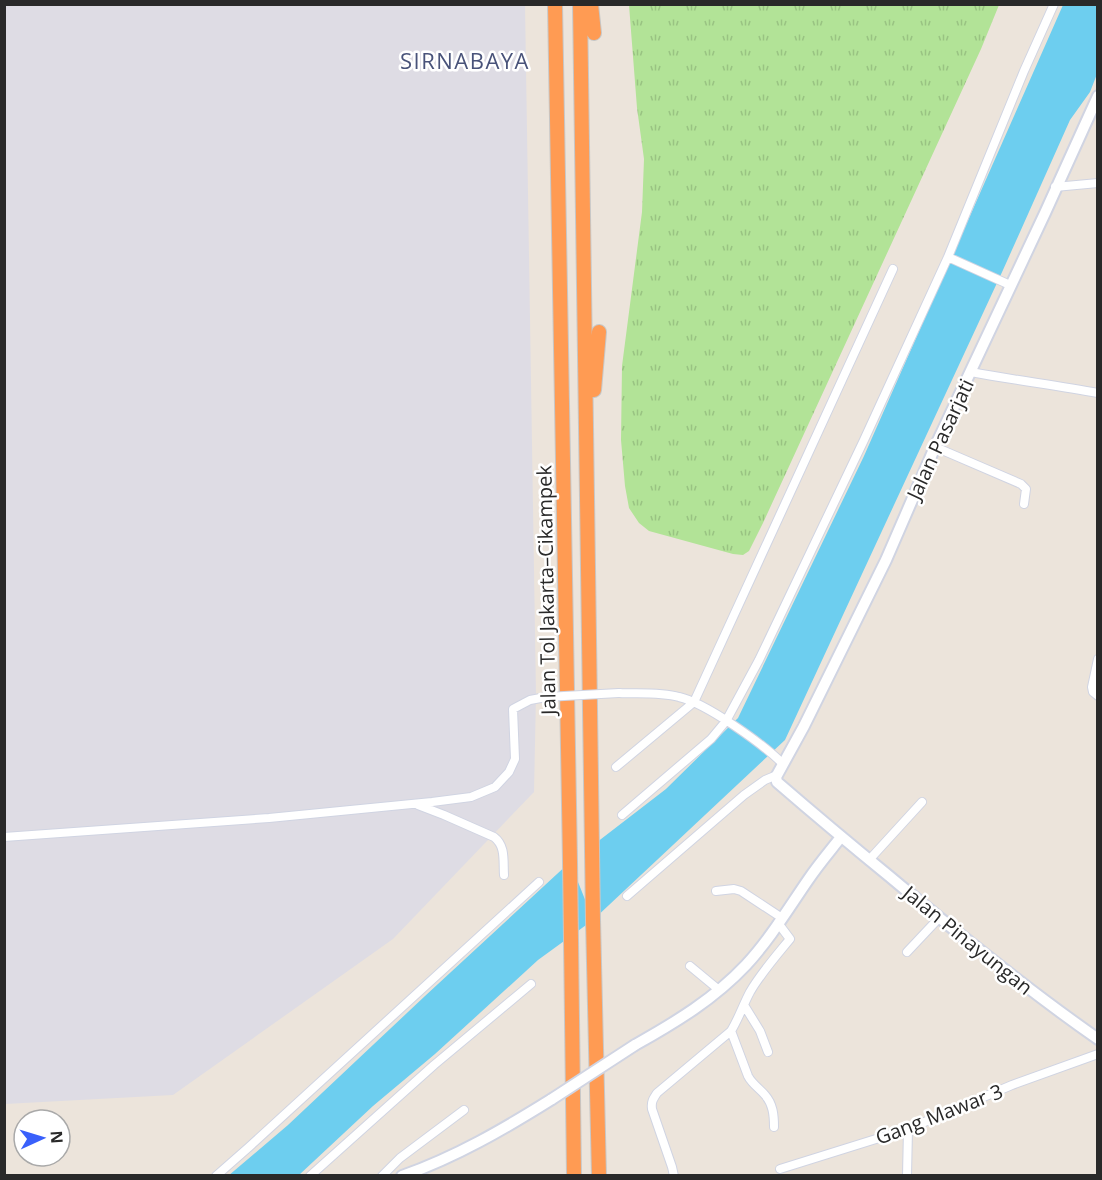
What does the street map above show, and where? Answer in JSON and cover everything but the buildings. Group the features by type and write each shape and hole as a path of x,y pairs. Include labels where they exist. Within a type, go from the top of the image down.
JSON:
{"highway":[{"name":"Jalan Tol Jakarta–Cikampek","path":"555,4 574,1176"},
{"path":"580,4 593,926 599,1176"},
{"path":"591,4 594,33"},
{"path":"587,430 594,392 599,332"}],"main road":[{"name":"Jalan Pasarjati","path":"776,776 814,706 886,560 935,447 1098,96"},
{"name":"Jalan Pinayungan","path":"776,776 777,782 939,918 1024,986 1098,1039"},
{"path":"402,1176 475,1144 510,1125 635,1045 684,1017 719,990 747,963 842,837"}],"street":[{"path":"622,815 729,723 864,440 948,256 1023,71 1054,4"},
{"path":"1055,187 1098,183"},
{"path":"948,256 1010,285"},
{"path":"616,767 694,702 893,269"},
{"path":"971,372 1098,393"},
{"path":"935,447 1021,484 1026,489 1024,504"},
{"path":"1098,659 1092,687 1093,692 1098,696"},
{"path":"4,837 258,818 471,797 500,784 509,772 515,759 513,709 530,700 546,697 619,693 678,696 694,702 729,723 783,764"},
{"path":"627,896 751,790 765,780 776,776"},
{"path":"869,860 922,802"},
{"path":"414,804 494,837 502,847 504,875"},
{"path":"216,1176 539,882"},
{"path":"674,1176 652,1109 653,1098 731,1031 757,979 790,939 780,921 741,891 716,891"},
{"path":"907,952 939,918"},
{"path":"690,966 719,990"},
{"path":"310,1176 434,1065 531,984"},
{"path":"744,1005 760,1031 768,1052"},
{"path":"731,1031 751,1082 765,1094 772,1108 774,1127"},
{"name":"Gang Mawar 3","path":"780,1169 908,1129 1012,1085 1098,1054"},
{"path":"382,1176 400,1158 464,1110"},
{"path":"907,1176 908,1129"}],"shaded area":[{"path":"5,5 525,5 536,695 534,792 393,939 173,1095 5,1104"}],"green space":[{"path":"629,5 999,5 981,49 763,523 749,551 743,555 649,531 639,523 629,508 621,440 622,366 642,212 644,159 637,108"}],"water":[{"path":"1063,5 1097,5 1097,74 1090,92 1070,120 785,740 593,920 538,960 435,1054 373,1106 299,1175 228,1176 288,1125 570,862 592,917 592,846 666,789 738,718 864,456"}],"district":[{"name":"SIRNABAYA","path":"465,60"}]}
